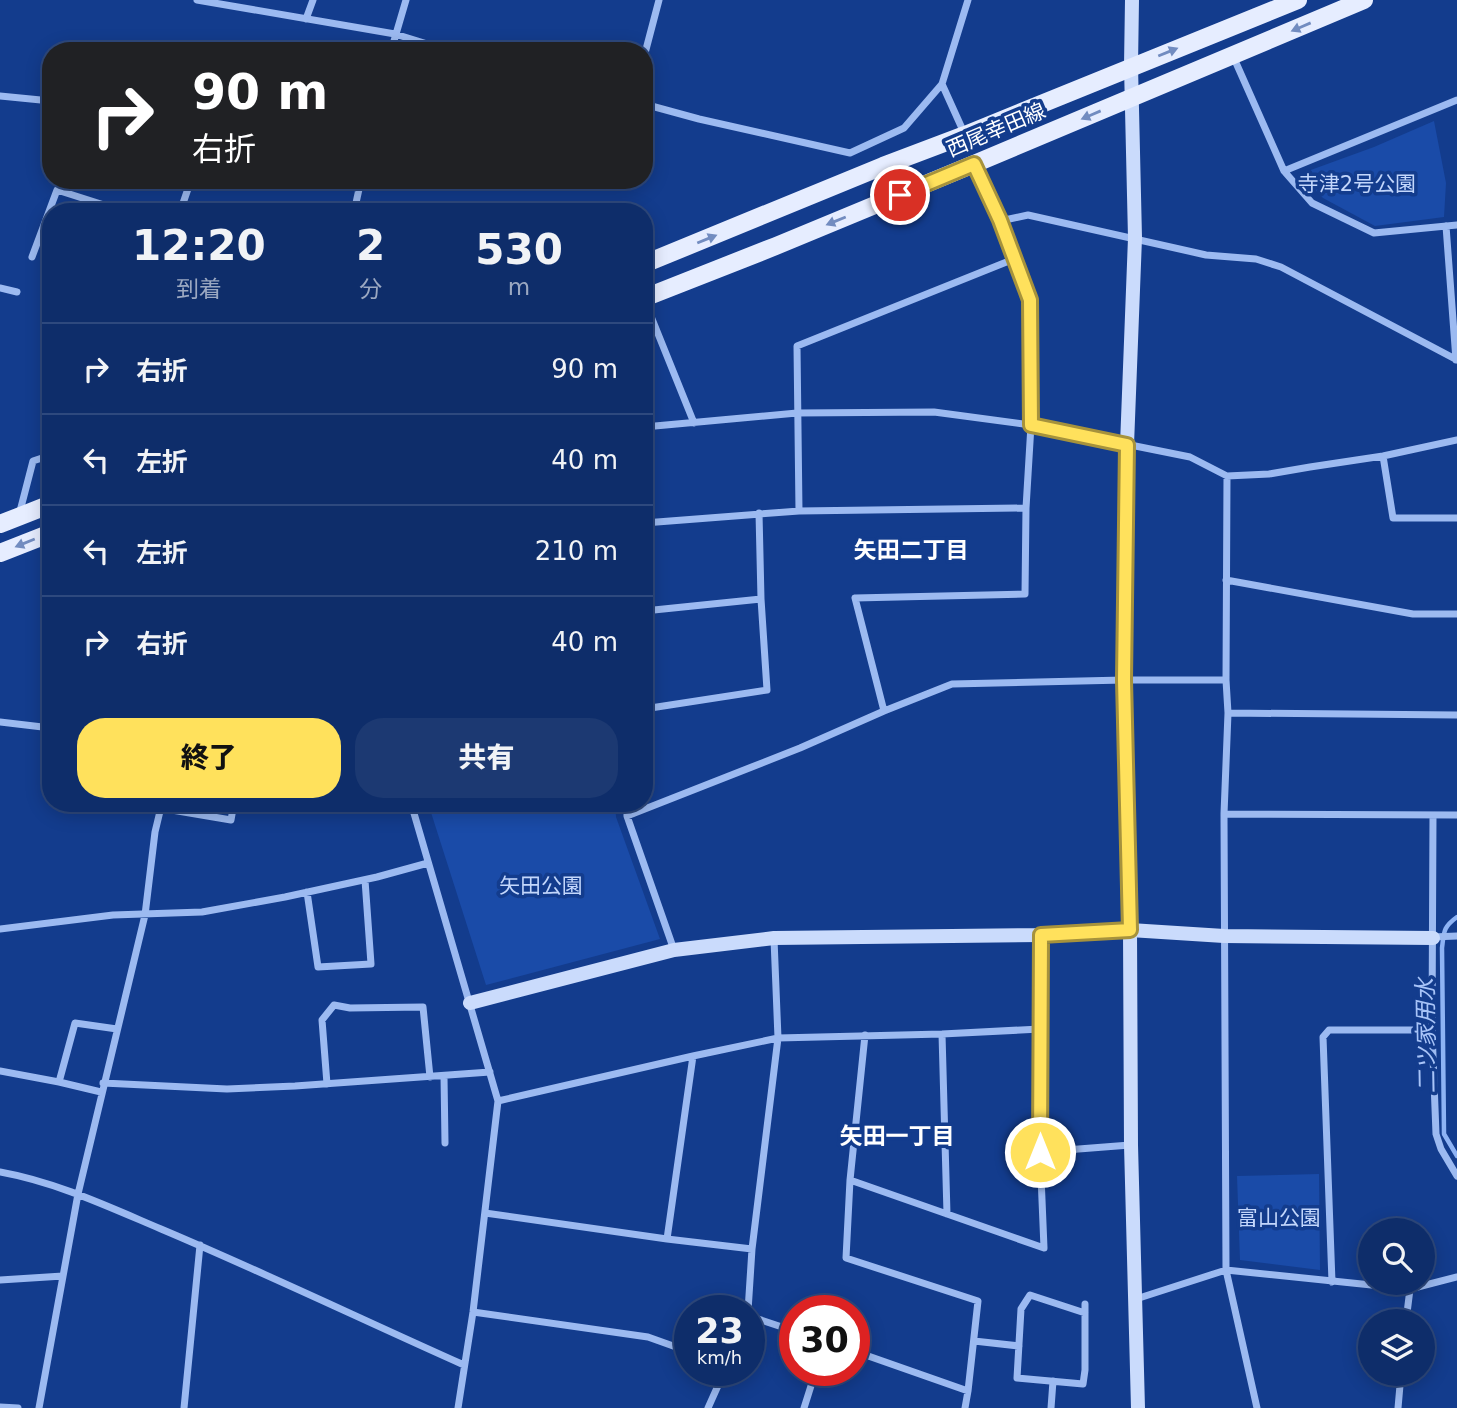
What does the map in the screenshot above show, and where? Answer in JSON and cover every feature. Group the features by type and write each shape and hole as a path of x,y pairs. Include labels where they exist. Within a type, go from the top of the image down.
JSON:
{"main road":[{"name":"西尾幸田線","path":"653,260 1298,0"},
{"name":"西尾幸田線","path":"653,294 776,246 1364,0"},
{"path":"0,524 42,507"},
{"path":"0,553 42,537"}],"street":[{"path":"197,0 225,2 395,34 421,42"},
{"path":"306,19 313,0"},
{"path":"393,42 406,0"},
{"path":"648,42 659,0"},
{"path":"1132,0 1135,238 1127,445 1124,680 1138,1408"},
{"path":"653,106 850,153 904,128 942,84 966,1"},
{"path":"1233,56 1284,171 1312,203 1374,233 1457,225"},
{"path":"942,84 965,135"},
{"path":"0,96 42,100"},
{"path":"1284,171 1457,100"},
{"path":"884,711 855,598 1025,594 1031,425 1030,300 1000,220 974,164"},
{"path":"52,203 57,190 98,203"},
{"path":"1000,220 1028,215 1206,255 1256,259 1280,267 1457,360"},
{"path":"1446,226 1457,360"},
{"path":"32,257 42,230"},
{"path":"799,511 797,346 1014,259"},
{"path":"0,288 17,292"},
{"path":"653,320 694,423"},
{"path":"653,426 797,413 934,412 1031,425 1190,457 1227,476 1269,474 1382,456 1457,440"},
{"path":"1382,456 1393,518 1457,518"},
{"path":"19,516 33,461 42,458"},
{"path":"1227,476 1228,713 1224,814 1226,1270 1257,1408"},
{"path":"653,522 799,511 1026,508"},
{"path":"653,708 767,690 761,599 760,513"},
{"path":"1227,580 1413,614 1457,614"},
{"path":"653,610 761,599"},
{"path":"653,805 952,684 1226,680"},
{"path":"1228,713 1457,715"},
{"path":"0,722 42,727"},
{"path":"39,1408 78,1194 145,915 160,812"},
{"path":"191,812 231,820 232,812"},
{"path":"414,812 498,1101 473,1312 458,1408"},
{"path":"626,812 674,950"},
{"path":"626,816 636,812"},
{"path":"1224,814 1457,815"},
{"path":"1433,815 1432,1030 1436,1134 1457,1177"},
{"path":"0,929 113,915 202,912 365,880 428,863"},
{"path":"307,892 318,967 371,964 365,880"},
{"path":"470,1003 674,950 774,938 1041,935 1130,930 1224,936 1457,936"},
{"path":"850,1180 1044,1248 1040,1152 1041,935"},
{"path":"750,1295 752,1249 778,1038 774,938"},
{"path":"327,1084 323,1020 334,1005 350,1008 423,1007 430,1077"},
{"path":"58,1082 75,1023 117,1029"},
{"path":"498,1101 778,1038 1040,1029"},
{"path":"1332,1282 1322,1037 1329,1030 1432,1030"},
{"path":"942,1034 947,1214"},
{"path":"865,1035 850,1180 846,1258 978,1301 965,1408"},
{"path":"667,1239 693,1056"},
{"path":"0,1071 102,1092"},
{"path":"103,1083 227,1089 490,1072"},
{"path":"444,1076 445,1143"},
{"path":"1040,1152 1131,1145"},
{"path":"0,1172 78,1194 200,1245 464,1366"},
{"path":"485,1213 752,1249"},
{"path":"184,1408 200,1245"},
{"path":"1136,1299 1226,1270 1358,1284"},
{"path":"0,1280 63,1276"},
{"path":"1435,1283 1457,1277"},
{"path":"1030,1295 1085,1309 1083,1384 1017,1378 1019,1346 1021,1309 1030,1295"},
{"path":"473,1312 648,1337 674,1346"},
{"path":"974,1341 1019,1346"},
{"path":"870,1357 968,1391"},
{"path":"1051,1408 1053,1381"},
{"path":"708,1408 718,1386"},
{"path":"804,1408 811,1386"},
{"path":"1398,1408 1400,1386"},
{"path":"0,1407 18,1408"}],"green space":[{"name":"寺津2号公園","path":"1434,121 1446,183 1444,217 1375,226 1323,198 1304,178 1308,171"},
{"name":"矢田公園","path":"431,812 616,812 660,939 486,985"},
{"name":"富山公園","path":"1319,1174 1320,1270 1240,1260 1237,1176"}],"waterway":[{"name":"二ツ家用水","path":"1457,917 1445,930 1442,948 1444,1134 1457,1156"}],"district":[{"name":"矢田二丁目","path":"911,550"},
{"name":"矢田一丁目","path":"897,1136"}],"route":[{"path":"900,195 974,164 1000,220 1030,300 1031,425 1127,445 1124,680 1130,930 1041,935 1040,1152"}]}
